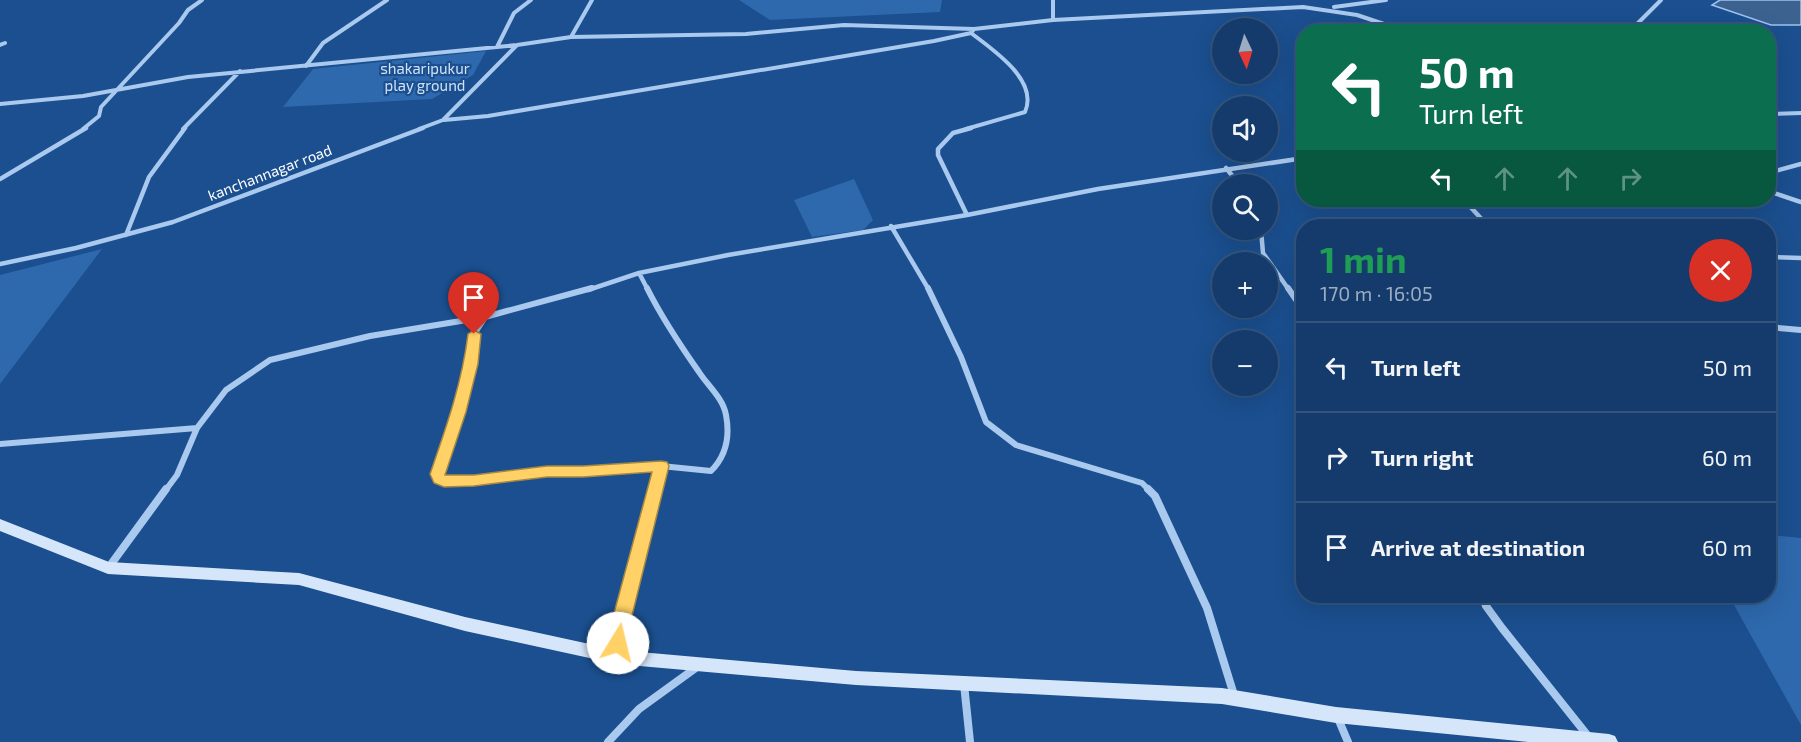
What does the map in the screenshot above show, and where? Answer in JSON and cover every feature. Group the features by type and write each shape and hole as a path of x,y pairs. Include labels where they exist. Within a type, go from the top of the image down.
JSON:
{"main road":[{"path":"0,525 108,568 299,579 465,624 617,657 856,678 1235,698 1336,715 1609,742"}],"street":[{"path":"0,179 90,125 99,116 101,107 116,90 180,23 188,10 202,0"},
{"path":"306,66 323,43 387,0"},
{"path":"497,47 514,13 531,0"},
{"path":"571,37 592,0"},
{"path":"1053,0 1053,20"},
{"path":"443,120 488,116 972,31 1053,20 1284,8 1330,8 1386,0"},
{"path":"1637,24 1661,0"},
{"path":"1330,8 1366,15 1388,24"},
{"path":"0,104 83,96 188,77 517,45 571,37 746,34 844,25 972,31 1001,56 1024,86 1030,107 1025,112 953,133 938,149 938,154 968,215"},
{"path":"0,45 5,43"},
{"name":"kanchannagar road","path":"0,264 173,222 443,120 517,45"},
{"path":"126,235 141,193 153,170 205,103 240,71"},
{"path":"1776,114 1801,113"},
{"path":"108,568 177,475 197,428 226,390 250,371 270,360 370,336 485,316 587,290 639,273 728,255 891,226 968,215 1098,189 1296,159"},
{"path":"1776,172 1801,164"},
{"path":"1226,168 1231,174"},
{"path":"1776,194 1801,202"},
{"path":"1470,207 1482,219"},
{"path":"891,226 931,293 961,357 986,422 1017,445 1142,483 1155,496 1207,608 1235,698"},
{"path":"1262,240 1263,253 1296,300"},
{"path":"1776,257 1801,258"},
{"path":"485,316 474,334 471,364 459,412 437,474 439,479 444,481 474,480 547,471 583,472 661,466 711,471 721,461 728,435 726,412 716,391 703,378 664,321 639,273"},
{"path":"1776,327 1801,330"},
{"path":"0,444 197,428"},
{"path":"617,657 619,628 661,466"},
{"path":"1485,603 1502,628 1591,740"},
{"path":"608,742 639,709 700,665"},
{"path":"964,684 970,742"},
{"path":"1336,715 1348,742"}],"green space":[{"path":"739,0 942,0 940,12 770,20"},
{"name":"shakaripukur play ground","path":"486,51 473,75 432,99 283,107 313,69"},
{"path":"854,179 873,220 863,230 812,237 794,200"},
{"path":"102,249 0,384 0,275"},
{"path":"1776,536 1801,538 1801,725 1733,603 1776,603"}],"shaded area":[{"path":"1720,0 1801,0 1801,25 1768,24 1712,5"}],"route":[{"path":"474,334 471,364 459,412 437,474 439,479 444,481 474,480 547,471 583,472 661,466 619,628 618,643"}]}
